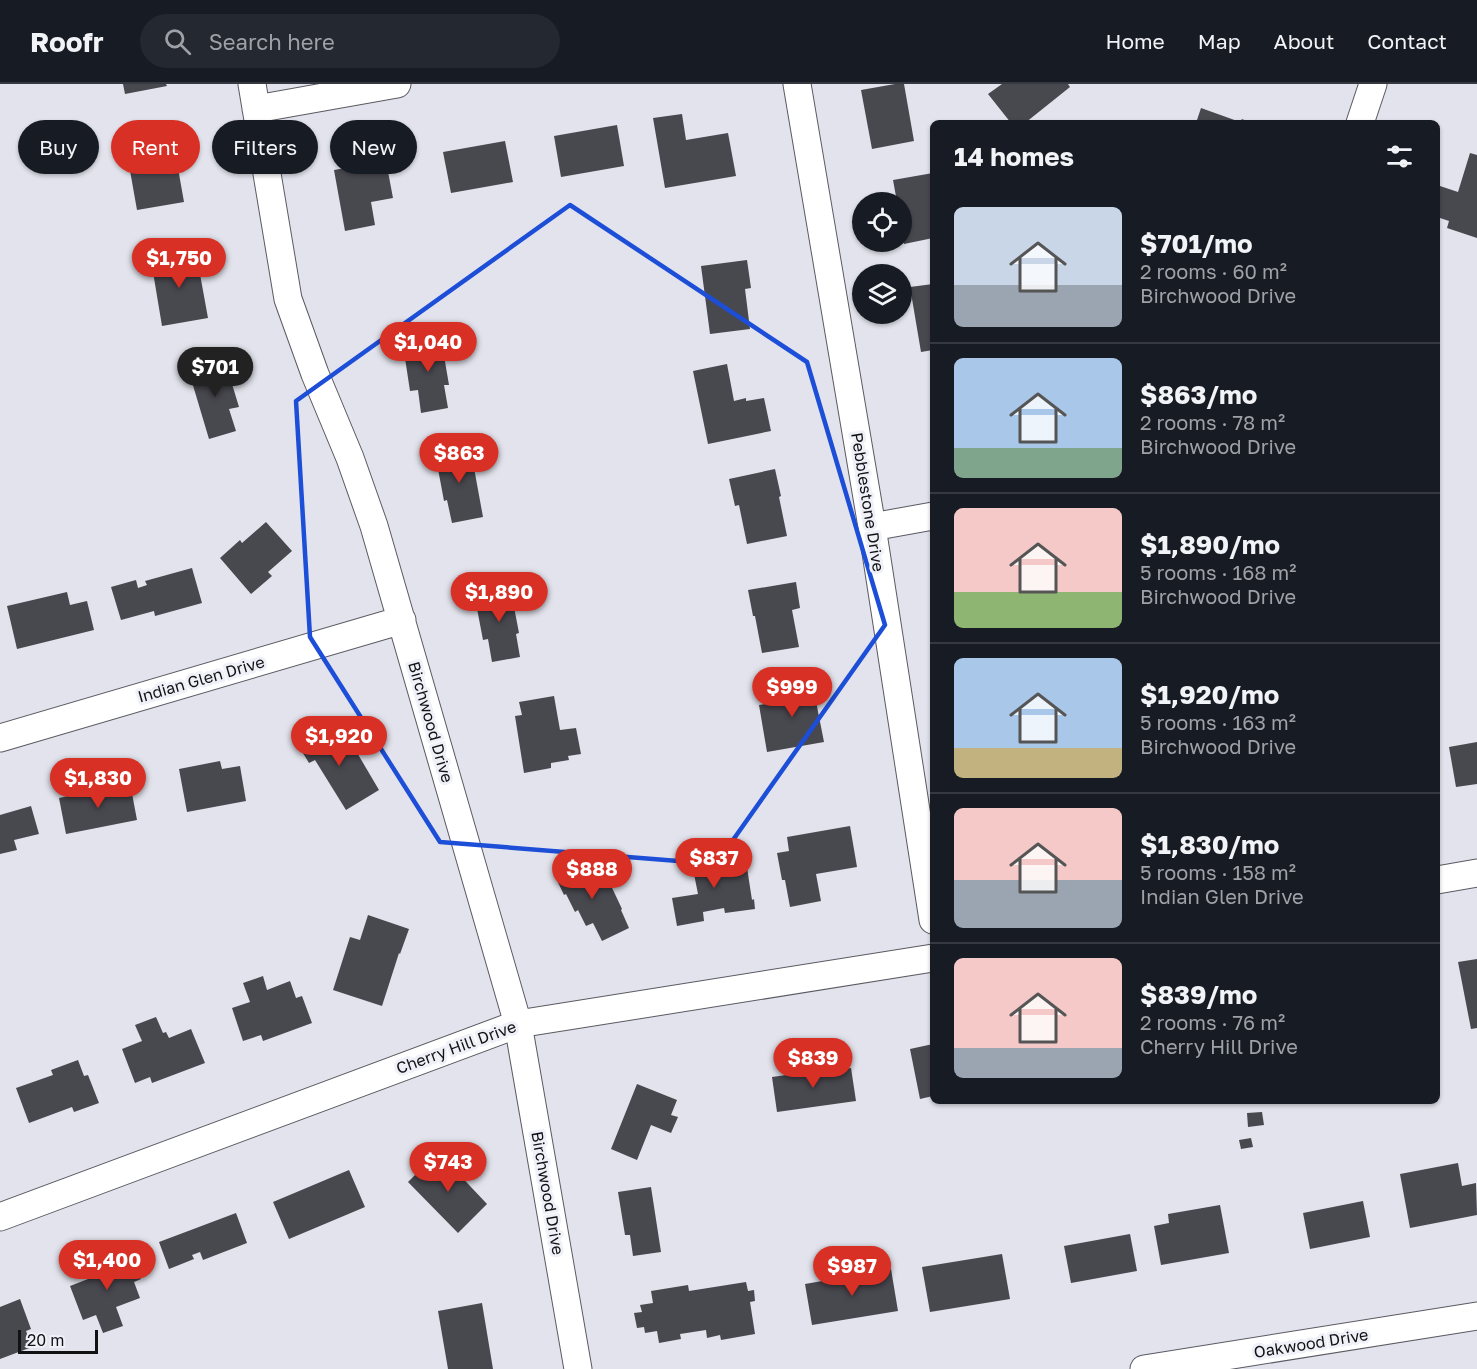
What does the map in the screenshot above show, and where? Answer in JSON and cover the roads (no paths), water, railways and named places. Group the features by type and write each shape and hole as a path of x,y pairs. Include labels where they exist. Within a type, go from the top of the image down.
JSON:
{"street":[{"path":"254,96 397,84"},
{"name":"Pebblestone Drive","path":"797,84 872,527 930,901"},
{"path":"1361,120 1373,84"},
{"name":"Birchwood Drive","path":"254,96 288,299 366,503 518,1024 578,1369"},
{"path":"872,527 930,517"},
{"name":"Indian Glen Drive","path":"0,738 402,620"},
{"path":"1440,879 1477,873"},
{"name":"Cherry Hill Drive","path":"0,1217 518,1024 930,958"},
{"name":"Oakwood Drive","path":"1144,1369 1477,1316"}]}
